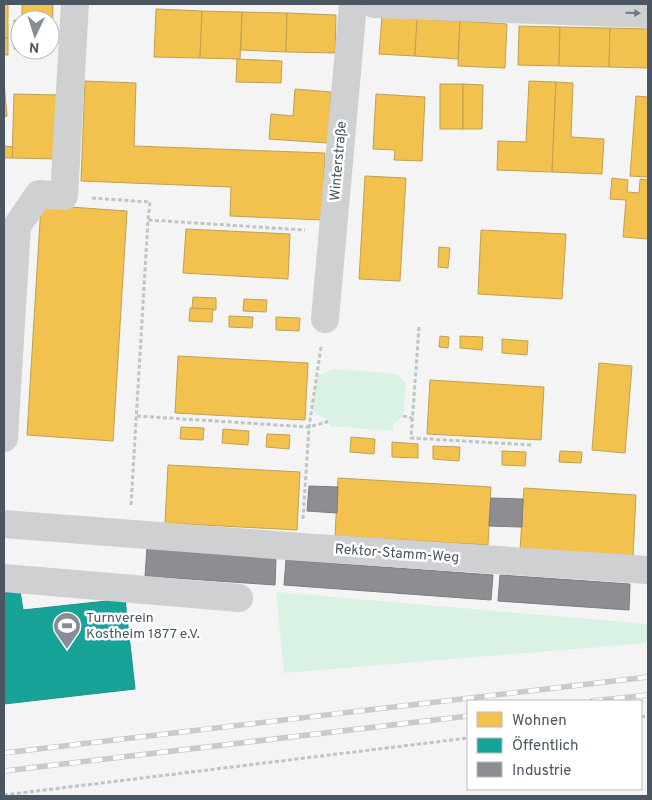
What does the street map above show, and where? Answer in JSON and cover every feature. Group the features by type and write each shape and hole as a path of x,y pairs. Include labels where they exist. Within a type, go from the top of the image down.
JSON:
{"street":[{"path":"4,438 17,226 39,194 64,196 76,4"},
{"name":"Winterstraße","path":"325,319 353,4"},
{"path":"374,4 648,14"},
{"name":"Rektor-Stamm-Weg","path":"4,524 301,547 648,570"},
{"path":"4,578 239,598"}],"path":[{"path":"64,196 150,202 137,416 138,535"},
{"path":"148,220 332,232"},
{"path":"301,547 309,427 325,319"},
{"path":"418,327 411,438 533,445"},
{"path":"137,416 309,427 330,421"},
{"path":"403,416 412,418"},
{"path":"4,795 467,738"}],"green space":[{"path":"333,369 397,374 406,383 403,416 393,425 393,431 330,426 330,421 312,411 317,376"},
{"path":"276,592 648,624 648,643 284,673"}],"building: Wohnen":[{"path":"4,4 8,4 8,38 4,38"},
{"path":"22,4 53,4 53,10 22,10"},
{"path":"156,9 202,11 200,58 154,57"},
{"path":"202,11 242,12 240,59 200,58"},
{"path":"242,12 287,13 286,52 241,50"},
{"path":"287,13 336,15 335,53 286,52"},
{"path":"382,16 417,19 415,56 379,54"},
{"path":"417,19 460,21 458,59 415,56"},
{"path":"460,21 507,24 505,68 458,66"},
{"path":"519,26 560,27 559,66 518,65"},
{"path":"560,27 610,28 609,67 559,66"},
{"path":"610,28 648,29 648,68 609,67"},
{"path":"4,38 8,38 8,55 4,55"},
{"path":"237,59 282,61 281,83 236,82"},
{"path":"85,81 136,83 134,146 325,153 322,220 230,216 231,187 81,181"},
{"path":"529,81 556,82 552,172 497,170 498,141 526,142"},
{"path":"4,82 7,116 4,117"},
{"path":"556,82 573,83 571,137 604,139 602,174 552,172"},
{"path":"440,84 463,84 463,129 440,129"},
{"path":"463,84 483,85 482,129 463,129"},
{"path":"295,89 331,92 328,143 269,139 271,114 293,116"},
{"path":"14,94 58,95 56,159 12,158"},
{"path":"376,94 425,97 422,161 394,160 395,150 373,149"},
{"path":"636,96 648,97 648,177 630,176"},
{"path":"4,146 13,147 12,158 4,158"},
{"path":"365,176 406,178 400,281 359,279"},
{"path":"612,178 628,180 627,192 639,193 640,179 648,180 648,239 623,237 626,200 610,199"},
{"path":"41,205 127,211 113,441 27,435"},
{"path":"186,229 290,234 288,279 183,273"},
{"path":"481,230 566,234 562,299 478,294"},
{"path":"439,247 450,248 448,268 438,267"},
{"path":"193,297 216,298 216,310 192,308"},
{"path":"244,299 267,300 266,312 243,311"},
{"path":"190,308 213,309 212,322 189,321"},
{"path":"229,316 253,317 252,328 229,327"},
{"path":"276,317 300,318 299,331 276,330"},
{"path":"440,336 449,337 448,348 439,347"},
{"path":"460,336 483,337 482,350 460,348"},
{"path":"502,339 528,341 527,355 502,353"},
{"path":"178,356 308,363 305,420 175,413"},
{"path":"599,363 632,366 625,453 592,450"},
{"path":"430,380 544,387 541,440 427,434"},
{"path":"181,427 204,428 203,440 180,439"},
{"path":"223,429 249,431 248,445 222,443"},
{"path":"267,434 290,435 289,449 266,447"},
{"path":"351,437 375,439 374,454 350,452"},
{"path":"392,442 418,444 418,458 392,457"},
{"path":"433,446 460,447 459,461 433,459"},
{"path":"502,451 526,452 525,466 502,465"},
{"path":"560,451 582,452 581,463 559,462"},
{"path":"168,465 300,472 297,530 165,523"},
{"path":"338,478 491,487 488,545 335,536"},
{"path":"524,488 636,495 633,557 520,550"}],"building: Öffentlich":[{"name":"Turnverein Kostheim 1877 e.V.","path":"20,591 23,610 125,599 135,689 4,704 4,593"}],"building: Industrie":[{"path":"309,486 338,487 337,513 307,511"},
{"path":"491,498 523,499 522,527 489,526"},
{"path":"147,548 276,558 275,585 145,576"},
{"path":"286,560 493,575 491,600 284,585"},
{"path":"500,575 630,584 629,610 498,601"}],"railway":[{"path":"4,753 648,677"},
{"path":"601,700 648,695"},
{"path":"4,771 467,716"}],"place":[{"name":"Turnverein Kostheim 1877 e.V.","path":"67,650"}]}
